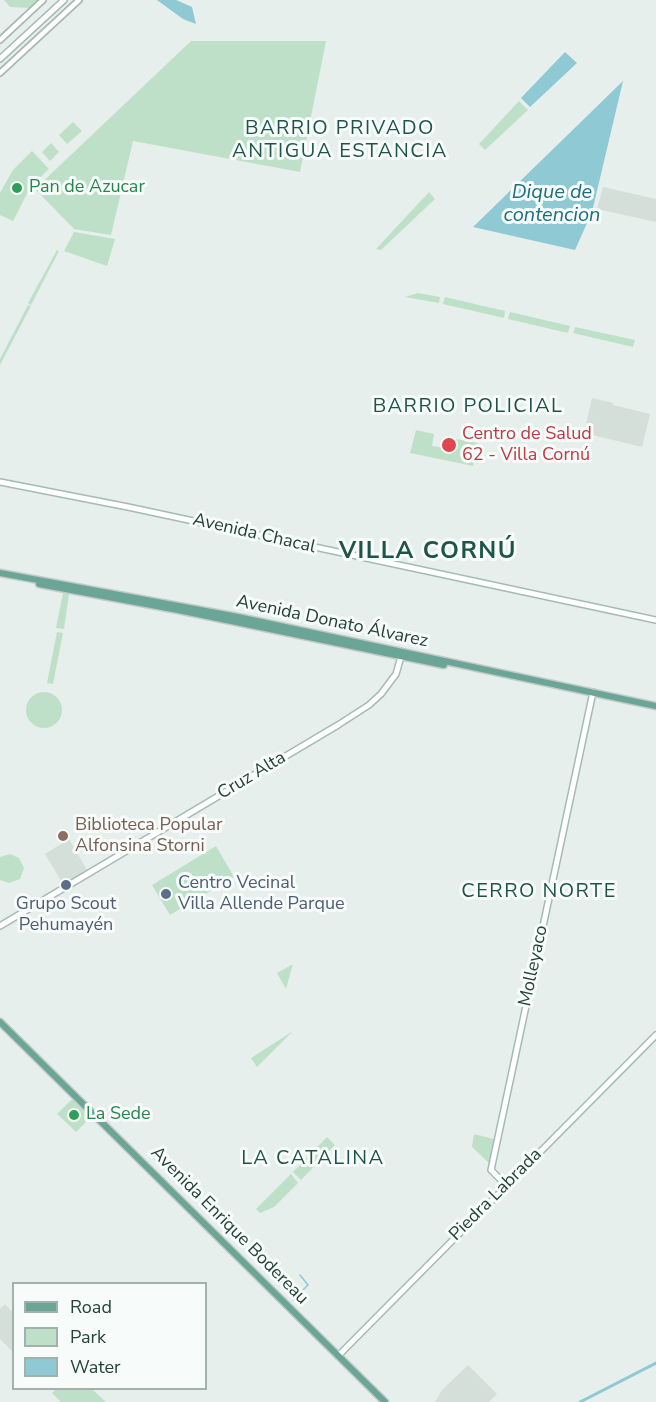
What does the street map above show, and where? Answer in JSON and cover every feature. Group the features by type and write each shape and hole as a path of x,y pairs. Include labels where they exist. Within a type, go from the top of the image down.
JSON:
{"main road":[{"path":"0,57 62,0"},
{"name":"Avenida Chacal","path":"0,482 64,493 656,620"},
{"name":"Avenida Donato Álvarez","path":"0,575 150,600 656,708"},
{"name":"Cruz Alta","path":"0,925 375,700 396,674 402,654"},
{"name":"Molleyaco","path":"506,1185 491,1170 592,694"},
{"name":"Avenida Enrique Bodereau","path":"0,1022 385,1402"},
{"name":"Piedra Labrada","path":"338,1356 656,1035"}],"street":[{"path":"0,40 43,0"},
{"path":"0,73 79,0"}],"shaded area":[{"path":"603,187 656,199 656,222 597,209"},
{"path":"592,398 650,414 642,447 584,433"},
{"path":"69,839 87,870 63,884 45,854"},
{"path":"5,1304 12,1312 12,1351 0,1339 0,1309"},
{"path":"468,1365 497,1394 489,1402 435,1402 442,1390"}],"green space":[{"path":"4,0 39,0 29,8 10,7"},
{"path":"191,41 326,41 300,172 133,141 111,235 74,229 35,189"},
{"path":"519,101 528,110 485,150 479,144"},
{"path":"73,122 82,131 67,144 59,135"},
{"path":"51,143 59,152 50,161 42,152"},
{"path":"32,151 49,169 31,186 13,221 0,215 0,193 13,170"},
{"path":"429,192 435,199 381,250 376,249"},
{"path":"74,232 115,239 107,266 64,251"},
{"path":"57,250 59,251 31,305 28,303"},
{"path":"418,293 440,297 439,303 405,297"},
{"path":"445,297 505,311 504,318 443,304"},
{"path":"28,305 31,306 0,365 0,359"},
{"path":"510,312 570,326 568,333 508,319"},
{"path":"575,327 635,340 633,347 573,333"},
{"path":"416,430 434,434 432,446 453,449 455,439 478,443 473,466 410,453"},
{"path":"63,593 69,594 64,629 56,628"},
{"path":"57,632 63,633 53,684 47,683"},
{"path":"44,692 57,697 62,710 57,723 44,728 31,723 26,710 31,697"},
{"path":"216,846 234,877 170,915 152,885"},
{"path":"10,854 19,858 24,868 20,879 9,883 0,880 0,857"},
{"path":"293,964 286,989 277,973"},
{"path":"293,1031 257,1067 251,1058"},
{"name":"La Sede","path":"71,1100 91,1117 76,1132 57,1114"},
{"path":"474,1134 498,1140 490,1164 472,1147"},
{"path":"327,1137 335,1145 301,1180 293,1172"},
{"path":"291,1174 298,1183 274,1207 260,1213 256,1209"},
{"path":"55,1390 93,1390 106,1402 61,1402 52,1393"}],"water":[{"path":"157,0 176,0 192,7 196,24 183,19"},
{"path":"565,52 577,63 530,107 521,98"},
{"name":"Dique de contencion","path":"623,81 592,212 575,250 473,227"}],"waterway":[{"path":"293,1300 308,1285 300,1275"},
{"path":"580,1402 656,1363"}],"place":[{"name":"Pan de Azucar","path":"17,188"},
{"name":"Centro de Salud 62 - Villa Cornú","path":"449,445"},
{"name":"Biblioteca Popular Alfonsina Storni","path":"63,836"},
{"name":"Grupo Scout Pehumayén","path":"66,885"},
{"name":"Centro Vecinal Villa Allende Parque","path":"166,894"},
{"name":"La Sede","path":"74,1115"}],"district":[{"name":"BARRIO PRIVADO ANTIGUA ESTANCIA","path":"340,140"},
{"name":"BARRIO POLICIAL","path":"468,407"},
{"name":"VILLA CORNÚ","path":"428,552"},
{"name":"CERRO NORTE","path":"539,892"},
{"name":"LA CATALINA","path":"313,1159"}]}
